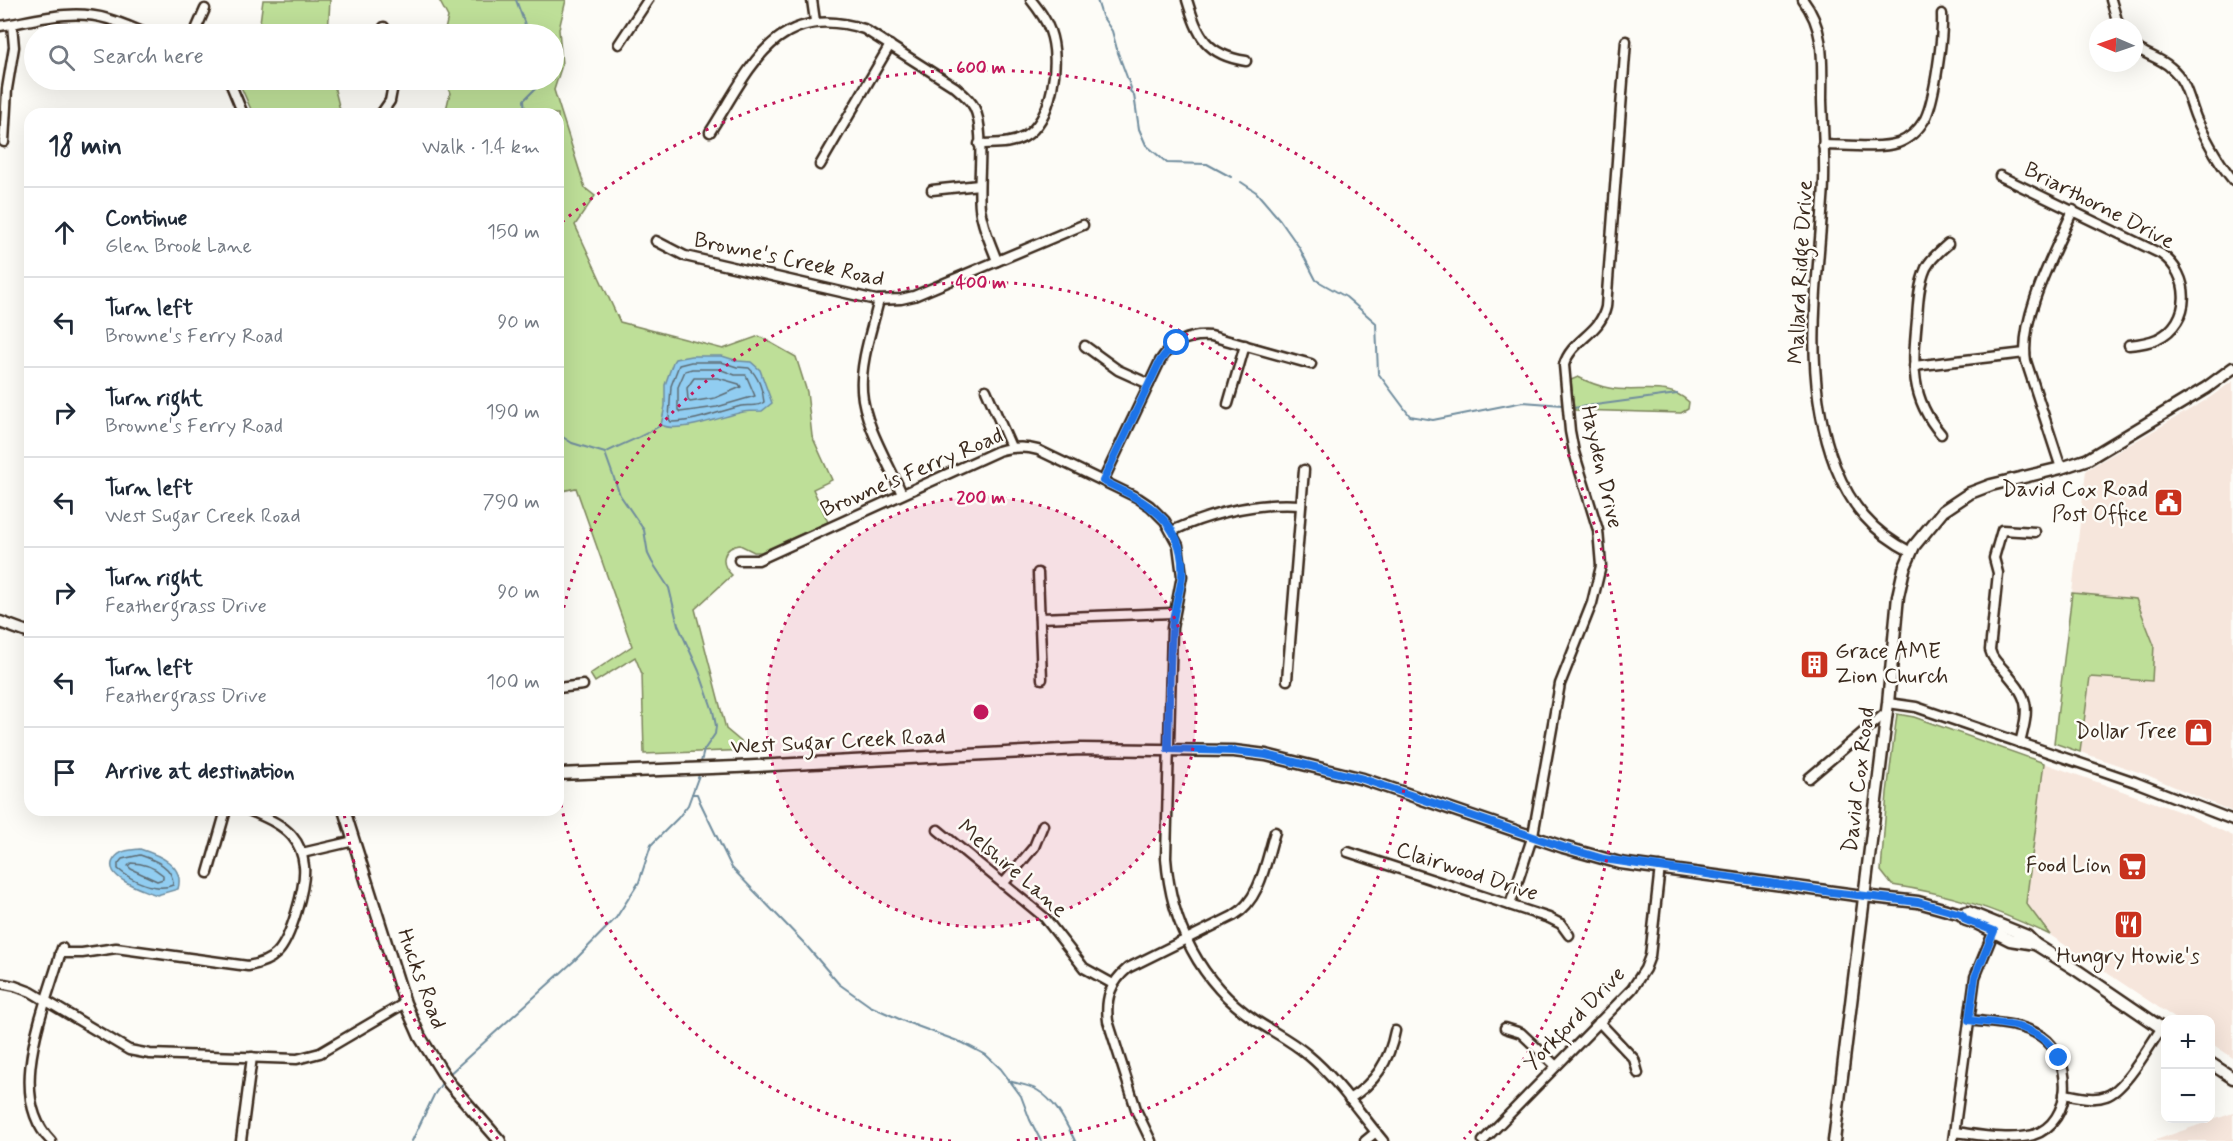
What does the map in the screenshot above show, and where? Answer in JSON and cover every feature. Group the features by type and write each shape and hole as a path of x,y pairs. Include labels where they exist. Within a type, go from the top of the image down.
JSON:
{"main road":[{"name":"David Cox Road","path":"1834,1141 1888,707 1898,596 1911,552 1919,538 1943,511 1970,493 2004,481 2061,468 2103,451 2206,388 2233,368"},
{"path":"0,622 24,631"},
{"name":"West Sugar Creek Road","path":"564,774 703,769 1081,749 1234,751 1266,755 1374,782 1604,859 1918,902 1961,914 1968,912 2027,936 2035,944 2161,1029"},
{"name":"Hucks Road","path":"346,816 405,1003 420,1037 449,1083 500,1141"},
{"name":"West Sugar Creek Road","path":"1961,914 1966,920 2010,940 2035,944"},
{"path":"2215,1066 2233,1078"}],"street":[{"path":"619,44 648,0"},
{"path":"812,0 815,21"},
{"path":"979,144 1006,143 1023,138 1037,126 1046,112 1054,72 1054,48 1045,19 1031,0"},
{"path":"1187,0 1195,26 1204,41 1220,54 1246,61"},
{"name":"Mallard Ridge Drive","path":"1803,0 1816,21 1822,45 1823,199 1814,339 1818,407 1829,450 1854,503 1866,521 1876,530 1911,552"},
{"path":"2111,0 2116,18"},
{"path":"198,24 205,9"},
{"path":"1823,146 1896,143 1908,137 1918,128 1928,111 1932,95 1942,39 1942,14"},
{"path":"0,26 51,15 84,15 107,18 122,24"},
{"path":"710,132 765,47 792,28 815,21 849,23 864,29 955,87 968,98 978,116 981,216 997,261"},
{"path":"4,142 7,88 14,46 12,24"},
{"name":"Hayden Drive","path":"1510,905 1533,835 1560,684 1592,603 1601,566 1598,530 1574,452 1570,431 1564,365 1566,357 1574,346 1597,327 1605,307 1626,41"},
{"path":"820,165 890,45"},
{"path":"2143,51 2170,67 2186,87 2205,135 2224,169 2233,180"},
{"path":"233,90 241,108"},
{"path":"385,108 390,101 392,90"},
{"name":"Briarthorne Drive","path":"2000,176 2161,254 2172,263 2184,285 2184,300 2175,324 2156,340 2129,345"},
{"path":"932,190 979,185"},
{"path":"2061,468 2025,354 2028,318 2073,210"},
{"name":"Browne's Creek Road","path":"656,241 685,256 879,300 914,296 1083,225"},
{"path":"1941,434 1920,401 1914,366 1921,281 1929,263 1948,244"},
{"path":"879,300 863,369 863,400 869,421 903,494"},
{"path":"1103,481 1162,357 1169,349 1186,339 1211,336 1311,364"},
{"path":"1086,345 1118,369 1149,384"},
{"path":"1228,404 1245,345"},
{"path":"1914,366 2025,354"},
{"path":"986,390 1011,447"},
{"name":"Browne's Ferry Road","path":"739,560 758,560 1011,447 1038,450 1103,481 1150,506 1161,515 1178,545 1182,569 1180,589 1173,613 1168,749 1167,876 1174,910 1185,939 1203,969 1228,999 1308,1055 1330,1076 1383,1141"},
{"path":"1287,680 1304,470"},
{"path":"1172,531 1215,513 1238,508 1266,504 1301,505"},
{"path":"2020,743 2026,700 1990,650 1998,573 1994,558 2002,530 2035,532"},
{"path":"1038,573 1042,680"},
{"path":"1040,618 1173,613"},
{"path":"564,687 583,685"},
{"path":"1809,778 1888,707 1916,707 2135,782 2233,820"},
{"path":"208,873 224,816"},
{"path":"51,1141 38,1122 30,1104 28,1086 31,1058 61,950 82,953 116,948 236,966 261,963 277,953 288,937 304,880 304,867 302,853 293,837 279,824 262,816"},
{"path":"1004,884 1034,847 1043,825"},
{"name":"Melshire Lane","path":"938,830 1052,925 1084,968 1113,984"},
{"path":"1151,1141 1137,1112 1108,1021 1107,999 1113,984 1128,968 1233,916 1247,906 1254,894 1275,832"},
{"path":"302,853 354,841"},
{"name":"Clairwood Drive","path":"1348,852 1549,918 1561,924 1569,935"},
{"name":"Yorkford Drive","path":"1483,1141 1632,989 1645,969 1650,956 1660,867"},
{"path":"1969,1020 2029,1029 2053,1046 2064,1070 2064,1094 2060,1109 2049,1126 2032,1136 1954,1137 1969,1020 1975,977 1994,931"},
{"path":"0,983 31,992 129,1050 150,1054 297,1059 320,1053 405,1003"},
{"path":"1599,1022 1634,1059 1638,1073"},
{"path":"1505,1028 1521,1033 1556,1065"},
{"path":"1348,1099 1368,1085 1380,1071 1389,1053 1395,1031"},
{"path":"2064,1094 2097,1098 2111,1094 2125,1080 2161,1033"},
{"path":"241,1141 252,1058"},
{"path":"1365,1141 1376,1132"}],"shaded area":[{"path":"2233,381 2233,812 2147,775 2080,752 2090,677 2152,681 2072,593 2086,470 2206,400"},
{"path":"2044,763 2189,815 2233,836 2233,1058 2215,1046 2215,1015 2170,1015 2050,935 2025,903"},
{"path":"2233,1113 2233,1141 2153,1141 2204,1123 2215,1123 2215,1119"}],"green space":[{"path":"263,0 330,0 329,24 260,24"},
{"path":"439,0 566,0 560,24 446,24 448,17"},
{"path":"242,90 335,90 340,108 250,108"},
{"path":"449,90 554,90 560,108 446,108"},
{"path":"564,122 585,188 595,196 575,225 620,322 723,349 759,336 796,357 807,392 812,436 832,480 813,489 828,522 761,552 754,552 740,545 729,549 724,561 732,575 695,609 726,729 751,750 644,754 642,674 635,657 595,682 590,674 632,646 576,488 564,491"},
{"path":"1578,377 1609,388 1671,392 1689,402 1688,409 1681,413 1574,410 1571,380"},
{"path":"2072,593 2136,599 2154,645 2152,681 2090,677 2080,752 2054,743"},
{"path":"1897,714 1914,717 2044,763 2026,903 2050,935 2011,917 1973,904 1934,893 1892,885 1881,871 1887,793"}],"water":[{"path":"691,356 722,356 751,362 760,370 772,403 762,411 743,412 690,426 661,425 665,406 665,385 673,362 675,359"},
{"path":"140,849 155,854 174,867 178,873 178,889 157,895 135,887 114,872 112,866 116,856 122,852"}],"waterway":[{"path":"516,0 525,24"},
{"path":"1097,0 1102,16 1112,31 1131,88 1130,91 1134,95 1139,129 1146,145 1167,163 1207,164 1231,177"},
{"path":"525,108 524,100 534,90"},
{"path":"1241,182 1256,192 1280,220 1299,247 1316,280 1346,297 1376,323 1378,373 1410,416 1433,420 1523,402 1563,405"},
{"path":"1573,408 1677,394"},
{"path":"605,453 661,425"},
{"path":"564,438 572,443 605,453 620,495 644,530 648,554 669,588 678,625 699,671 716,726 715,734 704,750 701,762"},
{"path":"447,1076 574,961 616,918 639,882 651,845 688,805 699,775"},
{"path":"692,794 697,794 732,868 804,943 839,984 870,1006 963,1043 986,1055 1001,1069 1021,1096 1041,1141"},
{"path":"412,1141 434,1095 444,1080"},
{"path":"1009,1081 1031,1087 1050,1100 1075,1141"}],"place":[{"name":"David Cox Road Post Office","path":"2169,503"},
{"name":"Grace AME Zion Church","path":"1814,665"},
{"name":"Dollar Tree","path":"2198,732"},
{"name":"Food Lion","path":"2132,866"},
{"name":"Hungry Howie's","path":"2128,925"}],"route":[{"path":"1177,343 1162,357 1103,481 1138,498 1156,510 1172,531 1181,556 1182,576 1173,613 1168,749 1234,751 1306,764 1407,793 1604,859 1918,902 1961,914 1966,920 1994,931 1975,977 1969,1020 2029,1029 2053,1046 2059,1058"}]}
